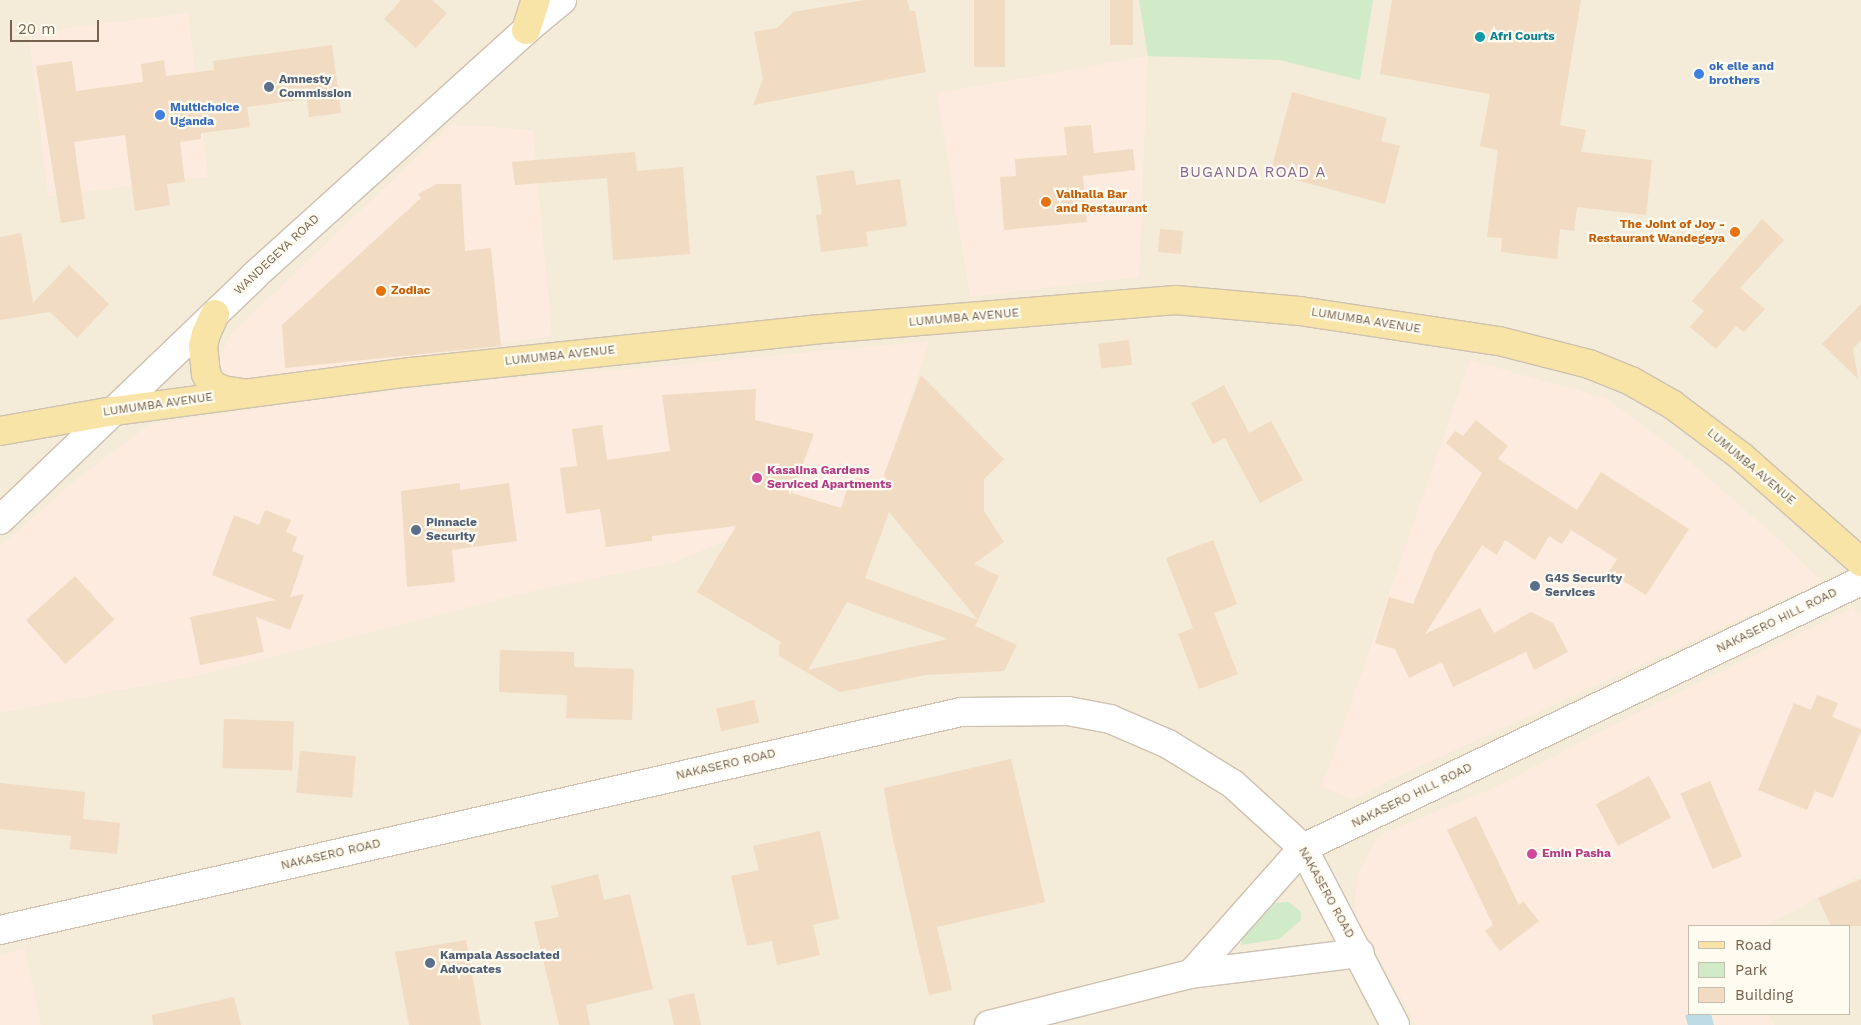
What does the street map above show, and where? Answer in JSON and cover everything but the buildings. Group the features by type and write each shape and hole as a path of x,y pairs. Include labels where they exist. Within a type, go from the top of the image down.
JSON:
{"main road":[{"path":"526,30 536,0"},
{"name":"LUMUMBA AVENUE","path":"0,432 114,411 412,372 810,330 1176,300 1300,311 1499,340 1589,364 1631,381 1673,405 1742,457 1861,562"},
{"path":"215,314 203,346 206,374 212,385 223,390 245,393"}],"street":[{"name":"WANDEGEYA ROAD","path":"0,520 215,314 526,30 562,0"},
{"name":"NAKASERO HILL ROAD","path":"1191,974 1303,848 1861,581"},
{"name":"NAKASERO ROAD","path":"0,930 961,712 1068,711 1110,718 1168,744 1233,784 1303,848 1360,954 1395,1025"},
{"path":"989,1025 1191,974 1360,954"}],"shaded area":[{"path":"0,0 1861,0 1861,1025 0,1025"},
{"path":"188,13 208,177 48,196 28,33"},
{"path":"1148,56 1139,277 970,297 937,93"},
{"path":"451,124 533,130 552,336 225,385 212,370 232,333"},
{"path":"929,341 857,566 753,529 675,562 529,592 197,676 0,713 0,546 83,474 150,424 307,401 498,379 653,367"},
{"path":"1470,360 1606,398 1680,453 1782,542 1822,582 1386,782 1354,800 1322,787"},
{"name":"Emin Pasha","path":"1853,607 1861,616 1861,874 1768,925 1688,925 1688,1015 1770,1015 1775,1025 1416,1025 1354,912 1358,873 1379,835 1495,787 1636,713"},
{"path":"25,948 41,1025 0,1025 0,955"}],"green space":[{"path":"1139,0 1373,0 1360,80 1280,60 1148,56"},
{"path":"1289,902 1301,912 1301,920 1279,939 1241,945 1243,933 1272,903"}],"water":[{"path":"1685,1015 1711,1015 1714,1025 1688,1025"}],"place":[{"name":"Afri Courts","path":"1480,37"},
{"name":"ok elle and brothers","path":"1699,74"},
{"name":"Amnesty Commission","path":"269,87"},
{"name":"Multichoice Uganda","path":"160,115"},
{"name":"Valhalla Bar and Restaurant","path":"1046,202"},
{"name":"The Joint of Joy - Restaurant Wandegeya","path":"1735,232"},
{"name":"Zodiac","path":"381,291"},
{"name":"Kasalina Gardens Serviced Apartments","path":"757,478"},
{"name":"Pinnacle Security","path":"416,530"},
{"name":"G4S Security Services","path":"1535,586"},
{"name":"Emin Pasha","path":"1532,854"},
{"name":"Kampala Associated Advocates","path":"430,963"}],"district":[{"name":"BUGANDA ROAD A","path":"1253,173"}]}
